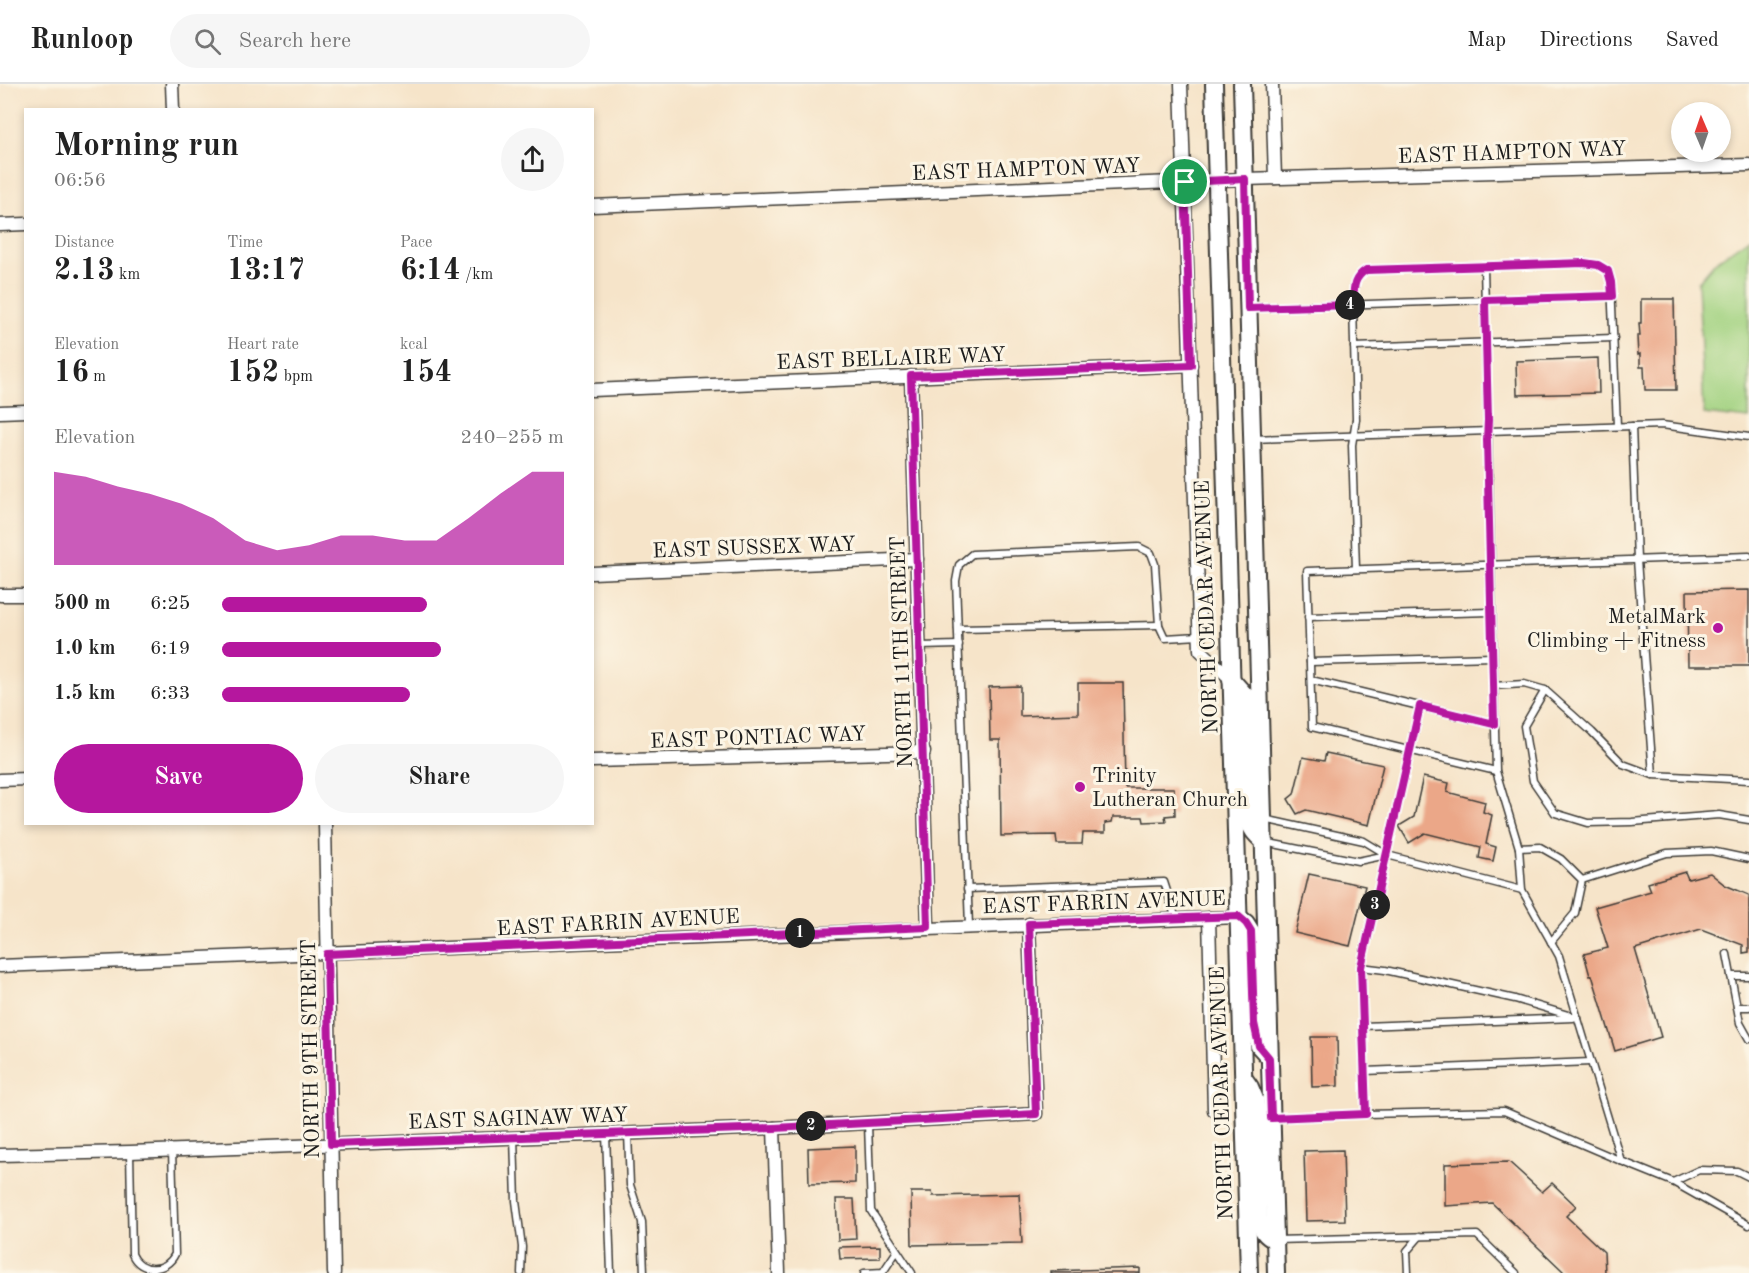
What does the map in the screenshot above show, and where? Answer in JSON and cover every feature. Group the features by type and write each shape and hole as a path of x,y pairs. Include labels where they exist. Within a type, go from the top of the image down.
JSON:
{"main road":[{"name":"NORTH CEDAR AVENUE","path":"1214,84 1249,1273"},
{"path":"1242,84 1276,1273"},
{"path":"1231,679 1246,696 1249,818 1254,833 1264,842"},
{"path":"1238,916 1251,931 1254,1023 1259,1046 1269,1058"},
{"path":"1243,1077 1251,1087 1258,1121 1259,1220 1262,1230 1268,1237 1275,1240"}],"street":[{"path":"172,84 172,108"},
{"path":"1181,84 1200,650 1231,679"},
{"path":"1272,84 1275,178"},
{"name":"EAST HAMPTON WAY","path":"594,206 1245,179 1749,165"},
{"path":"0,225 24,225"},
{"name":"EAST BELLAIRE WAY","path":"594,390 1191,365"},
{"name":"NORTH 11TH STREET","path":"911,376 928,927"},
{"path":"0,412 24,411"},
{"name":"EAST SUSSEX WAY","path":"594,573 917,560"},
{"path":"0,595 24,594"},
{"name":"EAST PONTIAC WAY","path":"594,761 924,752"},
{"path":"0,780 24,779"},
{"name":"NORTH 9TH STREET","path":"325,825 334,1273"},
{"name":"EAST FARRIN AVENUE","path":"0,966 1238,916"},
{"path":"1209,918 1214,1110"},
{"name":"EAST SAGINAW WAY","path":"0,1155 628,1134 1036,1114 1029,924"},
{"path":"774,1128 779,1273"}],"lane":[{"path":"1356,569 1352,445 1356,419 1353,305 1354,286 1358,275 1366,270 1584,263 1598,265 1608,271 1612,296 1617,426"},
{"path":"1484,266 1496,771 1519,848 1522,890 1559,956 1621,1161"},
{"path":"1248,308 1612,296"},
{"path":"1354,347 1614,338"},
{"path":"1252,439 1662,425 1749,437"},
{"path":"1632,426 1637,560 1653,775"},
{"path":"969,926 956,581 959,565 972,554 1138,547 1151,553 1155,564 1159,625 1165,638 1199,636"},
{"path":"1496,771 1312,727 1307,571 1749,556"},
{"path":"1308,617 1491,612"},
{"path":"958,629 1159,625"},
{"path":"920,646 959,645"},
{"path":"1310,662 1493,657"},
{"path":"1311,680 1494,724"},
{"path":"1493,686 1524,684 1545,690 1592,732 1623,764 1653,775 1749,780"},
{"path":"1545,690 1524,726 1533,781 1555,813 1588,823 1719,815 1749,820"},
{"path":"1366,1114 1361,967 1420,706"},
{"path":"1263,819 1364,841 1386,855 1522,890"},
{"path":"1264,842 1358,861 1386,855"},
{"path":"1519,848 1540,847 1561,859 1582,880"},
{"path":"1582,880 1667,853 1711,851 1749,859"},
{"path":"1551,942 1575,913 1582,880"},
{"path":"967,889 1164,882 1176,919"},
{"path":"1726,954 1740,1023 1749,1039"},
{"path":"1361,967 1385,970 1515,999 1578,1018"},
{"path":"1731,976 1749,976"},
{"path":"1737,1007 1749,1007"},
{"path":"1364,1026 1578,1018"},
{"path":"1365,1071 1591,1062"},
{"path":"1271,1118 1504,1111 1673,1182 1749,1225"},
{"path":"868,1123 871,1210 912,1273"},
{"path":"606,1134 611,1273"},
{"path":"628,1134 630,1185 642,1222 644,1273"},
{"path":"514,1137 516,1201 522,1246 521,1273"},
{"path":"130,1152 132,1254 135,1262 141,1268 151,1271 164,1268 171,1262 174,1254 171,1150"},
{"path":"1673,1182 1699,1170 1737,1171 1749,1177"},
{"path":"1275,1240 1477,1235 1516,1273"},
{"path":"1408,1273 1407,1251 1420,1236"},
{"path":"864,1273 883,1272 897,1251"}],"green space":[{"path":"1749,238 1749,419 1704,414 1698,282 1715,262"}],"building":[{"path":"1641,299 1674,299 1676,390 1645,390 1644,367 1640,367 1637,336 1640,336"},
{"path":"1598,358 1599,393 1517,395 1516,361"},
{"name":"MetalMark Climbing + Fitness","path":"1749,590 1749,666 1688,666 1687,591"},
{"path":"1078,683 1123,683 1125,788 1174,788 1175,815 1165,816 1166,821 1144,822 1143,817 1113,817 1112,822 1105,823 1105,833 1083,833 1082,844 1057,844 1056,835 1001,836 1000,740 990,740 989,687 1020,686 1020,716 1078,714"},
{"path":"1326,753 1383,765 1369,825 1306,810 1297,814 1288,799 1294,794 1303,757 1324,761"},
{"path":"1423,777 1449,783 1447,792 1485,802 1483,812 1492,815 1486,844 1496,847 1493,861 1479,858 1481,847 1425,833 1409,843 1399,826 1414,817"},
{"path":"1685,872 1688,879 1710,873 1725,885 1749,895 1749,952 1743,953 1743,945 1701,929 1635,949 1661,1037 1615,1051 1584,954 1608,948 1595,907 1651,891 1648,883"},
{"path":"1309,874 1365,886 1350,946 1295,933"},
{"path":"1311,1037 1337,1037 1338,1086 1312,1087"},
{"path":"855,1146 855,1183 809,1184 808,1148"},
{"path":"1343,1150 1345,1220 1306,1221 1304,1151"},
{"path":"1509,1162 1542,1192 1552,1183 1576,1206 1566,1216 1604,1252 1605,1273 1563,1273 1492,1203 1445,1206 1445,1164"},
{"path":"911,1192 932,1192 933,1196 1019,1194 1022,1243 912,1245"},
{"path":"836,1199 854,1199 856,1239 838,1240"},
{"path":"880,1246 880,1258 840,1259 839,1247"},
{"path":"1140,1268 1140,1273 1051,1273 1051,1271"}],"place":[{"name":"MetalMark Climbing + Fitness","path":"1718,628"},
{"name":"Trinity Lutheran Church","path":"1080,787"}],"route":[{"path":"1245,179 1248,308 1353,305 1354,286 1358,275 1366,270 1584,263 1598,265 1608,271 1611,282 1612,296 1485,300 1494,724 1420,706 1361,967 1366,1114 1271,1118 1269,1058 1259,1046 1254,1023 1251,931 1238,916 1029,924 1036,1114 774,1128 331,1144 327,954 928,927 911,376 1191,365 1185,182 1245,179"}]}
